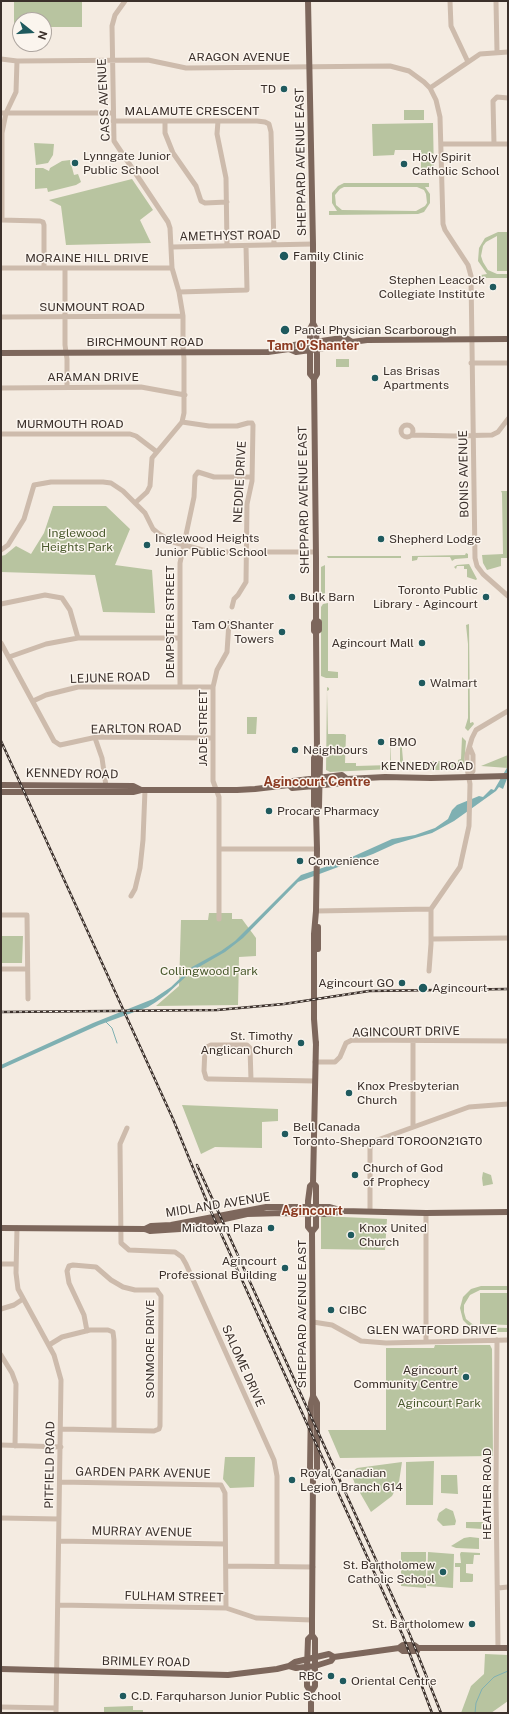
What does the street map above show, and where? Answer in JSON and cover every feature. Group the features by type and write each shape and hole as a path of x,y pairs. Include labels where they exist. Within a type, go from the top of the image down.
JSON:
{"main road":[{"name":"SHEPPARD AVENUE EAST","path":"308,1 313,244 313,324 310,329 315,344 317,374 314,379 316,620 319,622 319,630 316,632 317,751 320,758 317,778 319,807 316,811 316,911 319,944 313,1183 309,1192 308,1206 308,1227 312,1232 314,1396 311,1403 310,1470 313,1477 312,1635 315,1639 315,1686 311,1692 311,1713"},
{"name":"BIRCHMOUNT ROAD","path":"1,353 268,352 289,349 294,345 346,345 352,342 370,340 508,339"},
{"name":"SHEPPARD AVENUE EAST","path":"314,379 310,374 310,350 315,344"},
{"name":"BIRCHMOUNT ROAD","path":"289,349 296,352 310,350"},
{"name":"KENNEDY ROAD","path":"1,792 133,792 143,790 255,789 289,785 293,781 342,775 347,779"},
{"name":"KENNEDY ROAD","path":"289,785 292,788 317,786 343,783 347,779 385,777 439,778 508,776"},
{"name":"KENNEDY ROAD","path":"1,785 133,786 143,790"},
{"name":"SHEPPARD AVENUE EAST","path":"312,1232 316,1227 316,1186 313,1183"},
{"name":"MIDLAND AVENUE","path":"145,1229 151,1226 171,1225 266,1207 329,1207 343,1211"},
{"name":"MIDLAND AVENUE","path":"1,1228 145,1229 150,1231 180,1229 247,1214 330,1214 343,1211 426,1213 508,1212"},
{"name":"SHEPPARD AVENUE EAST","path":"311,1692 307,1686 307,1660 308,1639 312,1635"},
{"name":"BRIMLEY ROAD","path":"1,1669 228,1675 258,1672 289,1666 295,1662 329,1654 334,1657 400,1648 403,1645 414,1645 418,1648 508,1648"},
{"name":"BRIMLEY ROAD","path":"289,1666 296,1668 315,1666 331,1661 334,1657"}],"street":[{"name":"CASS AVENUE","path":"125,1 112,21 113,121 115,144 168,222 172,234 172,268 179,292 183,316 185,395 182,422"},
{"path":"450,1 451,26 468,62"},
{"path":"496,1 497,52"},
{"path":"430,88 483,53 508,52"},
{"name":"ARAGON AVENUE","path":"1,59 17,61 148,60 186,68 396,67 416,76 430,88"},
{"path":"17,61 16,92 4,113 2,133 1,220 40,220 43,222 44,268"},
{"name":"BONIS AVENUE","path":"430,88 438,108 441,144 442,220 445,230 470,270 472,296 471,363 474,436 475,558 483,574 508,596"},
{"path":"494,144 493,101 497,97 508,98"},
{"path":"4,113 113,113"},
{"name":"MALAMUTE CRESCENT","path":"113,121 218,121 265,122 269,124 271,128 274,245"},
{"path":"165,121 165,133 173,153 196,186 201,201 204,203 227,202"},
{"path":"218,121 217,134 226,178 227,246"},
{"path":"441,144 508,144"},
{"name":"AMETHYST ROAD","path":"172,247 313,244"},
{"path":"179,292 247,290 246,246"},
{"name":"MORAINE HILL DRIVE","path":"1,268 172,268"},
{"path":"65,269 67,387"},
{"name":"SUNMOUNT ROAD","path":"1,317 183,316"},
{"path":"471,363 508,364"},
{"path":"501,363 508,368"},
{"name":"ARAMAN DRIVE","path":"1,388 142,387 185,395"},
{"path":"412,435 492,435 498,432 508,419"},
{"path":"135,503 150,486 152,458 182,422"},
{"name":"NEDDIE DRIVE","path":"182,422 220,426 252,423 253,426 252,484 247,504 246,582 234,599 232,607"},
{"name":"MURMOUTH ROAD","path":"1,434 130,434 136,436 157,452"},
{"name":"DEMPSTER STREET","path":"180,687 180,563 194,497 194,479 196,473 214,477 252,477"},
{"path":"1,550 8,545 24,519 33,486 37,484 59,482 111,482 123,491 145,513 153,529 159,534 184,545 208,552 316,552"},
{"path":"1,604 45,595 62,598 70,610 78,638"},
{"name":"JADE STREET","path":"219,919 220,797 213,781 213,687 217,670 227,652 229,622"},
{"path":"9,657 46,644 78,638 180,638"},
{"name":"EARLTON ROAD","path":"1,643 56,743 63,745 94,738 213,738"},
{"name":"LEJUNE ROAD","path":"33,701 46,695 78,687 213,687"},
{"path":"429,971 432,939 431,909 460,867 469,826 469,776 473,771 473,755 470,748 472,738 476,730 508,710"},
{"path":"94,738 102,758 106,786"},
{"path":"131,896 135,889 140,868 144,840 143,790"},
{"path":"219,849 317,849"},
{"path":"316,911 431,909"},
{"path":"1,915 27,915 28,999"},
{"path":"432,939 508,938"},
{"path":"1,969 27,969"},
{"name":"AGINCOURT DRIVE","path":"315,1062 335,1062 340,1057 346,1043 352,1040 508,1041"},
{"path":"413,1041 413,1127"},
{"path":"251,1080 250,1048 247,1045 220,1044 206,1046 204,1052 206,1078 211,1079 251,1080 315,1081"},
{"path":"370,1211 371,1144 474,1105 508,1104"},
{"path":"121,1229 120,1144 127,1128"},
{"path":"426,1213 426,1342"},
{"name":"PITFIELD ROAD","path":"16,1228 17,1284 23,1299 56,1360 60,1375 61,1447 56,1710"},
{"name":"SALOME DRIVE","path":"121,1229 121,1241 127,1250 175,1252 182,1257 186,1264 274,1460 277,1476 277,1566"},
{"path":"1,1264 16,1264"},
{"name":"SONMORE DRIVE","path":"61,1429 154,1431 159,1429 161,1296 157,1290 130,1289 118,1285 107,1278 96,1267 70,1266 67,1271 69,1283 84,1315 87,1331"},
{"path":"1,1309 14,1305 23,1299"},
{"name":"GLEN WATFORD DRIVE","path":"313,1322 332,1325 361,1341 386,1343 508,1340"},
{"path":"48,1345 62,1338 87,1331 111,1330 114,1335 114,1430"},
{"name":"HEATHER ROAD","path":"497,1340 496,1493 498,1648"},
{"path":"1,1355 12,1373 16,1384 15,1446"},
{"path":"1,1445 61,1447"},
{"name":"GARDEN PARK AVENUE","path":"60,1482 221,1485 225,1493 226,1608"},
{"path":"1,1518 60,1519"},
{"name":"MURRAY AVENUE","path":"59,1541 225,1544"},
{"path":"226,1566 313,1567"},
{"path":"498,1588 508,1587"},
{"name":"FULHAM STREET","path":"58,1605 226,1608 256,1618 312,1620"},
{"path":"1,1707 9,1710 56,1710"}],"green space":[{"path":"14,1 82,1 82,27 52,27 52,12 14,12"},
{"path":"404,110 424,110 424,120 404,120"},
{"path":"433,123 434,176 421,176 421,150 395,150 394,155 373,156 372,124"},
{"path":"34,143 54,144 53,155 48,163 36,165"},
{"path":"70,160 74,175 78,174 81,182 76,185 48,192 47,188 35,189 35,168 43,168 49,171 50,168 62,161"},
{"path":"132,179 153,210 140,220 151,243 66,245 61,206 49,200"},
{"path":"344,183 429,183 429,187 425,187 430,194 430,203 424,212 418,214 329,215 329,211 337,211 332,203 332,193 338,186","holes":["344,187 417,187 424,190 427,203 425,206 416,211 342,210 336,205 335,195"]},
{"path":"498,232 508,232 508,271 497,271 497,236 486,242 483,246 481,256 488,270 497,274 508,274 508,278 481,278 481,275 487,274 478,261 479,248 485,238"},
{"path":"336,359 349,359 349,367 336,367"},
{"path":"501,491 508,491 508,558 501,558 501,566 487,570 483,563 482,555 503,554"},
{"name":"Inglewood Heights Park","path":"53,506 106,506 130,529 115,565 152,570 155,613 103,612 95,575 1,572 1,556 5,555 16,546 31,554 44,533"},
{"path":"466,553 468,554 468,558 455,559 452,561 450,557 418,557 417,560 412,561 412,556 465,555"},
{"path":"327,556 401,556 401,558 328,558"},
{"path":"469,564 477,579 476,580 467,577 467,569 464,569 464,566 457,566 456,569 454,567 457,565"},
{"path":"325,565 325,595 321,593 321,567"},
{"path":"328,603 328,671 338,672 338,678 326,678 321,676 321,607 323,604"},
{"path":"469,624 470,723 473,722 474,724 468,731 465,728 468,718 468,644 466,625"},
{"path":"327,687 329,688 327,691 328,734 346,735 345,763 356,763 356,766 390,765 391,738 391,769 330,772 326,770"},
{"path":"247,717 257,717 256,734 247,734"},
{"path":"401,737 404,762 448,761 449,763 458,763 458,760 461,759 462,737 466,741 464,767 460,770 402,770 400,767"},
{"path":"508,755 508,768 481,766"},
{"name":"Collingwood Park","path":"209,913 232,913 232,919 242,919 256,938 256,956 239,957 238,1005 156,1006 179,986 181,920 208,920"},
{"path":"1,936 23,936 22,963 1,963"},
{"path":"182,1105 278,1109 278,1121 262,1122 262,1148 215,1147 201,1154"},
{"path":"483,1172 491,1175 493,1184 483,1186"},
{"path":"321,1216 387,1219 385,1250 321,1249"},
{"path":"481,1286 508,1286 508,1290 480,1290 470,1295 464,1305 466,1319 476,1327 508,1328 508,1332 474,1331 463,1320 460,1308 463,1297 471,1289"},
{"path":"480,1293 508,1293 508,1325 480,1324"},
{"name":"Agincourt Park","path":"435,1345 490,1345 492,1349 493,1456 340,1458 328,1430 386,1430 386,1348 434,1348"},
{"path":"225,1457 255,1457 254,1487 230,1488 223,1479"},
{"path":"434,1461 433,1505 406,1505 406,1462"},
{"path":"402,1462 399,1482 392,1496 371,1512 355,1484 352,1476 353,1471 357,1468"},
{"path":"441,1475 457,1475 458,1494 441,1493"},
{"path":"446,1508 453,1511 456,1521 455,1525 443,1526 437,1520 439,1513"},
{"path":"466,1522 483,1522 483,1529 466,1528"},
{"path":"464,1538 479,1538 479,1549 456,1548 451,1546"},
{"path":"401,1552 426,1552 426,1588 401,1586"},
{"path":"428,1552 454,1554 453,1588 427,1586"},
{"path":"461,1552 480,1553 480,1555 474,1555 473,1564 466,1564 466,1573 473,1574 472,1582 460,1582 460,1567 455,1567 455,1563 461,1563"},
{"path":"485,1654 508,1655 508,1701 491,1713 461,1713 471,1686 484,1674"},
{"path":"133,1706 133,1710 143,1710 143,1712 154,1713 104,1713 104,1707"}],"water":[{"path":"508,766 508,776 503,789 499,787 496,791 454,821 432,833 395,844 373,854 298,882 243,938 225,952 192,971 167,994 148,1007 99,1025 1,1069 1,1065 3,1064 93,1023 153,999 171,987 192,967 221,951 235,941 301,875 343,861 392,839 415,835 435,828 448,819 452,810 457,805 479,796 483,797 491,789 494,790"}],"waterway":[{"path":"106,1022 112,1028 117,1043"},
{"path":"475,1713 476,1703 482,1689 494,1677 508,1671"}],"railway":[{"path":"1,741 173,1119 209,1207 403,1636 432,1713"},
{"path":"1,1012 217,1010 284,1004 369,991 508,989"},
{"path":"197,1165 410,1635 441,1713"}],"place":[{"name":"TD","path":"284,89"},
{"name":"Lynngate Junior Public School","path":"75,163"},
{"name":"Holy Spirit Catholic School","path":"404,164"},
{"name":"Family Clinic","path":"284,256"},
{"name":"Stephen Leacock Collegiate Institute","path":"493,287"},
{"name":"Panel Physician Scarborough","path":"285,330"},
{"name":"Las Brisas Apartments","path":"375,378"},
{"name":"Shepherd Lodge","path":"381,539"},
{"name":"Inglewood Heights Junior Public School","path":"147,545"},
{"name":"Bulk Barn","path":"292,597"},
{"name":"Toronto Public Library - Agincourt","path":"486,597"},
{"name":"Tam O'Shanter Towers","path":"282,632"},
{"name":"Agincourt Mall","path":"422,643"},
{"name":"Walmart","path":"422,683"},
{"name":"BMO","path":"381,742"},
{"name":"Neighbours","path":"295,750"},
{"name":"Procare Pharmacy","path":"269,811"},
{"name":"Convenience","path":"300,861"},
{"name":"Agincourt GO","path":"402,983"},
{"name":"Agincourt","path":"423,988"},
{"name":"St. Timothy Anglican Church","path":"301,1043"},
{"name":"Knox Presbyterian Church","path":"349,1093"},
{"name":"Bell Canada Toronto-Sheppard TOROON21GT0","path":"285,1134"},
{"name":"Church of God of Prophecy","path":"355,1175"},
{"name":"Midtown Plaza","path":"271,1228"},
{"name":"Knox United Church","path":"351,1235"},
{"name":"Agincourt Professional Building","path":"285,1268"},
{"name":"CIBC","path":"331,1310"},
{"name":"Agincourt Community Centre","path":"466,1377"},
{"name":"Royal Canadian Legion Branch 614","path":"292,1480"},
{"name":"St. Bartholomew Catholic School","path":"443,1572"},
{"name":"St. Bartholomew","path":"472,1624"},
{"name":"RBC","path":"331,1676"},
{"name":"Oriental Centre","path":"343,1681"},
{"name":"C.D. Farquharson Junior Public School","path":"123,1696"}],"district":[{"name":"Tam O'Shanter","path":"313,346"},
{"name":"Agincourt Centre","path":"317,782"},
{"name":"Agincourt","path":"312,1211"}]}
